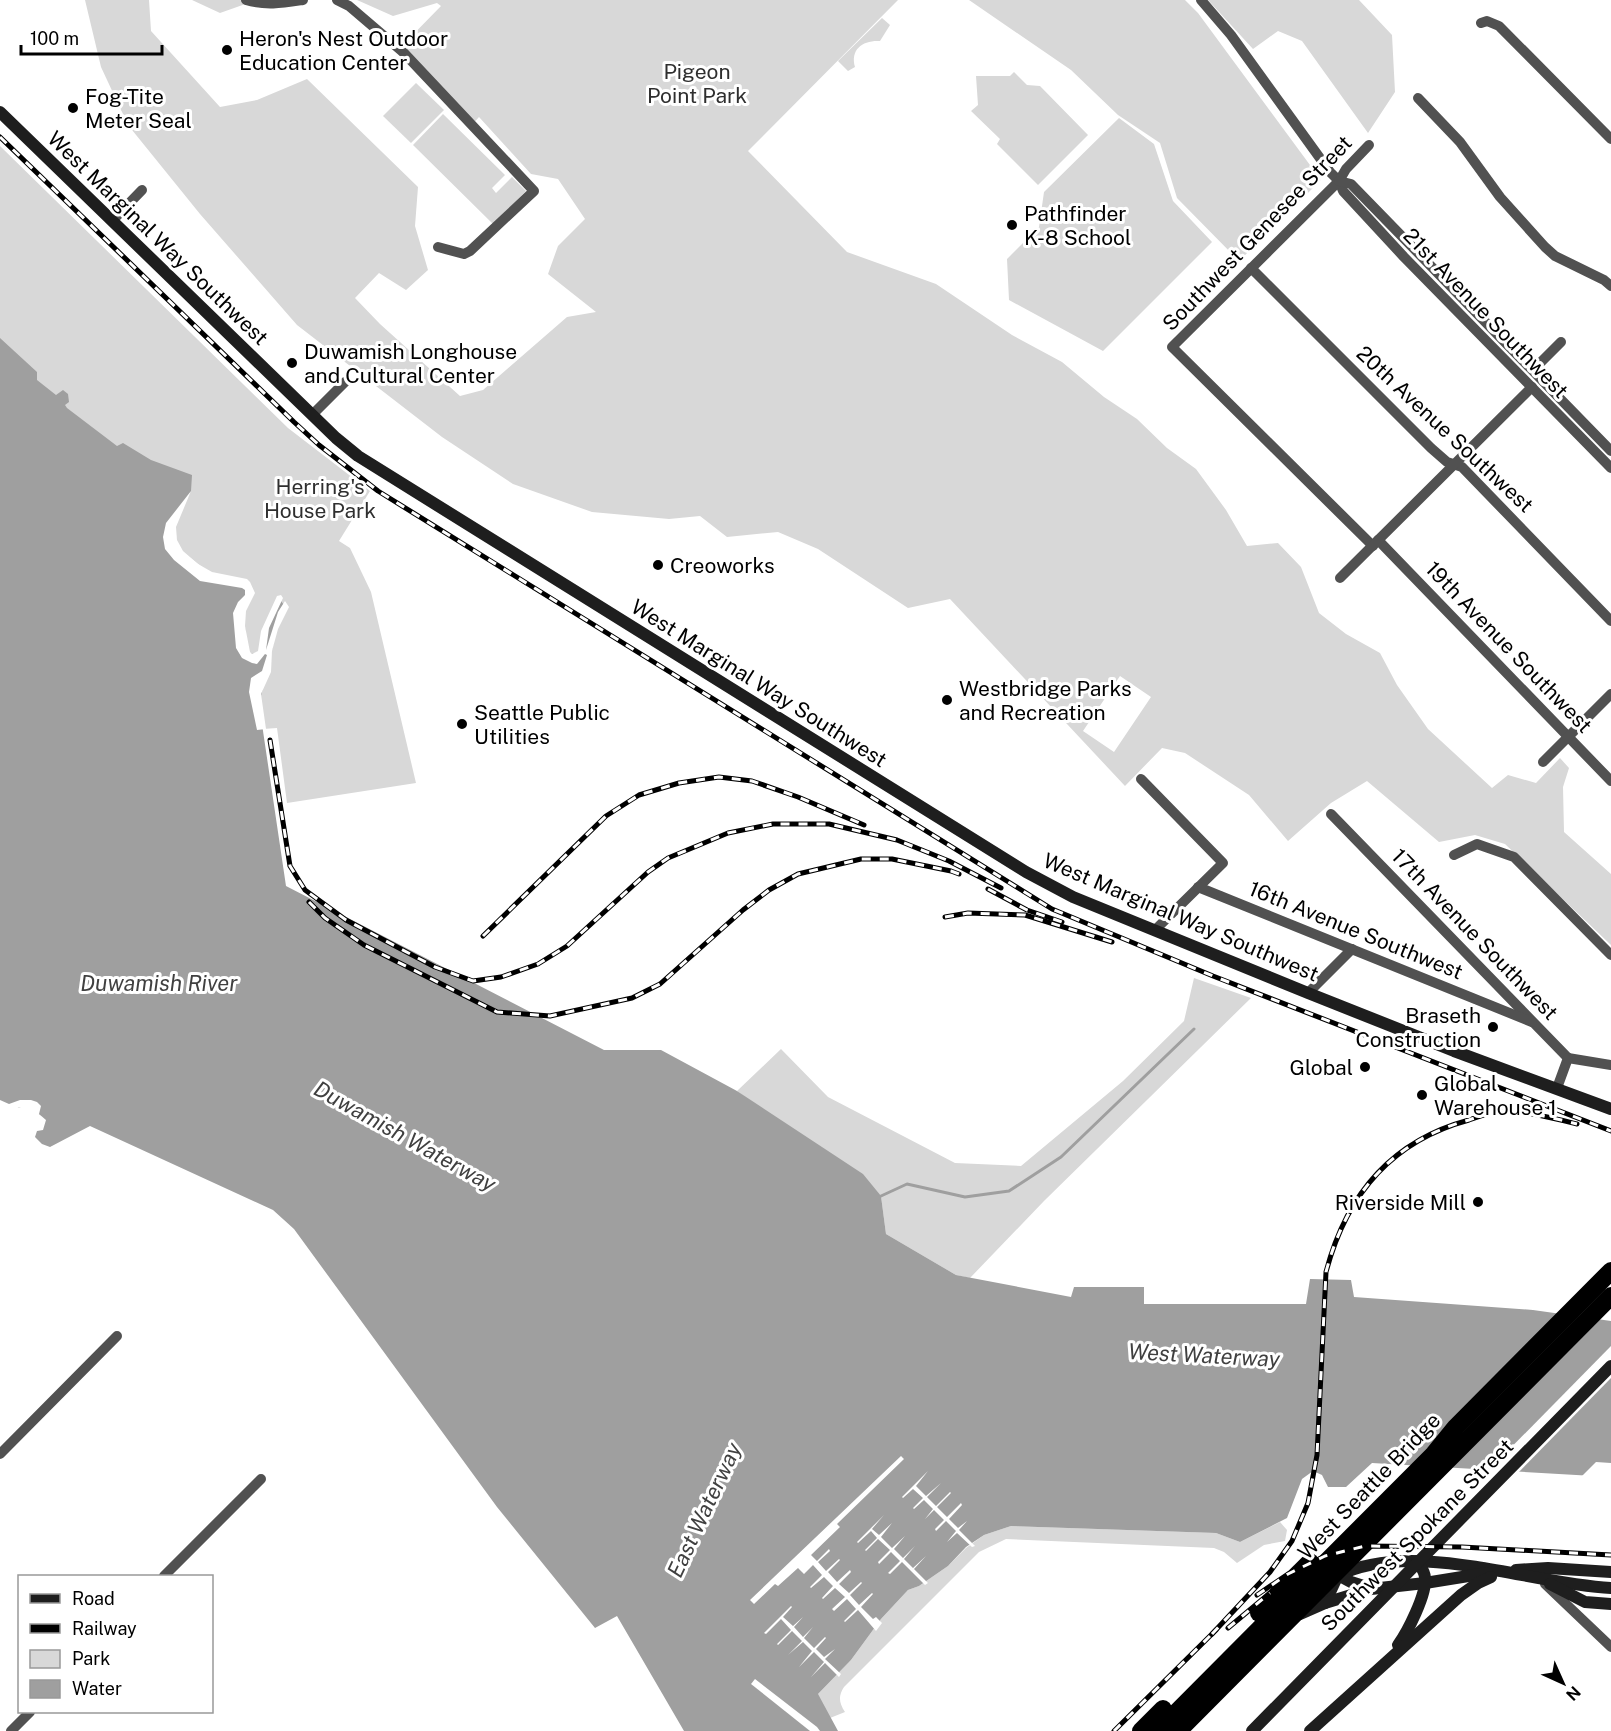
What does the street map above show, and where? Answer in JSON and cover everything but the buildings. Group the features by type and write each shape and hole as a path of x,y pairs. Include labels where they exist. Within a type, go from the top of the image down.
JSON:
{"highway":[{"name":"West Seattle Bridge","path":"1160,1731 1611,1271"},
{"name":"West Seattle Bridge","path":"1178,1726 1611,1296"},
{"path":"1141,1731 1414,1458 1456,1427"}],"main road":[{"name":"West Marginal Way Southwest","path":"0,112 312,415 351,450 388,476 1026,872 1073,897 1308,993 1454,1051 1611,1109"},
{"name":"Southwest Spokane Street","path":"1251,1731 1611,1366"},
{"path":"1160,1731 1178,1726 1293,1602 1312,1588 1367,1564 1417,1561 1505,1570 1541,1579 1589,1587 1611,1588"},
{"path":"1386,1661 1404,1637 1415,1614 1425,1583 1425,1575 1417,1561"},
{"path":"1178,1726 1201,1699 1271,1631 1294,1616 1325,1603 1371,1589 1505,1570 1548,1568 1611,1572"},
{"path":"1310,1731 1461,1595 1478,1583 1505,1570"},
{"path":"1338,1575 1371,1589"},
{"path":"1325,1603 1338,1575"},
{"path":"1541,1579 1585,1602 1611,1604"}],"street":[{"path":"246,0 274,5 303,0"},
{"path":"338,0 363,17 404,52 534,191 470,251 464,254 438,247"},
{"name":"21st Avenue Southwest","path":"1201,0 1231,35 1323,163 1339,181 1342,191 1611,468"},
{"path":"1481,23 1487,21 1499,26 1611,139"},
{"path":"1418,98 1460,142 1500,197 1545,247 1555,256 1604,280 1611,286"},
{"name":"Southwest Genesee Street","path":"1172,347 1339,181 1346,169 1369,145"},
{"name":"21st Avenue Southwest","path":"1339,181 1351,184 1611,452"},
{"path":"112,221 142,190"},
{"name":"20th Avenue Southwest","path":"1251,268 1431,448 1448,462 1462,467 1611,621"},
{"path":"1533,370 1561,342"},
{"name":"19th Avenue Southwest","path":"1172,347 1375,543 1611,781"},
{"path":"312,415 345,382"},
{"path":"1340,578 1532,387"},
{"path":"1543,762 1611,694"},
{"path":"1141,779 1223,862 1155,930"},
{"name":"17th Avenue Southwest","path":"1331,814 1568,1058"},
{"path":"1454,855 1478,844 1514,857 1611,955"},
{"name":"16th Avenue Southwest","path":"1198,887 1532,1022"},
{"path":"1308,993 1352,949"},
{"path":"1557,1088 1568,1058 1611,1065"},
{"path":"0,1454 117,1336"},
{"path":"165,1575 261,1479"},
{"path":"1541,1579 1611,1647"},
{"path":"11,1731 29,1713"}],"green space":[{"name":"Pigeon Point Park","path":"85,0 149,0 151,31 220,107 257,100 307,79 418,187 415,226 428,270 406,290 379,273 355,298 380,324 460,396 483,390 567,317 596,312 548,274 558,246 585,219 558,179 531,174 479,117 470,127 396,52 441,6 437,3 393,16 357,0 898,0 748,151 847,252 936,284 1012,335 1062,362 1104,397 1137,419 1167,448 1196,469 1226,510 1247,546 1278,543 1301,567 1319,613 1346,634 1380,653 1397,685 1428,729 1492,788 1508,775 1536,783 1560,758 1569,768 1563,787 1564,832 1611,874 1611,945 1505,844 1475,835 1439,842 1367,781 1331,803 1288,841 1249,795 1185,753 1162,748 1125,786 950,599 908,608 818,549 778,532 727,537 700,516 669,519 592,512 513,484 442,437 297,325 200,214 128,125 101,67","holes":["1120,676 1151,697 1114,752 1083,731"]},
{"path":"192,0 257,0 220,13"},
{"path":"969,0 1185,0 1198,13 1321,180 1239,261 1177,198 1160,143 1118,115 1071,70"},
{"path":"1208,0 1359,0 1392,35 1395,92 1368,133 1302,41 1278,31 1253,49"},
{"path":"882,18 890,25 880,41 868,42 859,47 854,55 855,67 848,71 838,61"},
{"path":"1014,72 1027,85 1040,86 1088,135 1038,185 997,144 1000,139 971,111 978,105 976,76 1010,76"},
{"path":"416,83 444,110 411,143 383,116"},
{"path":"443,114 505,175 492,188 496,193 512,177 526,191 493,224 413,145"},
{"path":"1119,118 1154,144 1173,201 1212,242 1103,351 1009,300 1007,259 1039,227 1044,192"},
{"name":"Herring's House Park","path":"0,146 288,428 370,491 339,541 350,548 371,592 416,783 287,803 277,728 263,729 259,704 262,651 252,657 211,574 0,410"},
{"path":"1194,978 1251,998 1044,1201 970,1278 956,1275 886,1234 881,1196 737,1091 781,1049 828,1097 955,1163 1021,1166 1123,1081 1184,1021"},
{"path":"1280,1522 1287,1530 1285,1541 1264,1545 1237,1563 1224,1552 1214,1548 1006,1539 979,1552 844,1687 840,1700 845,1712 830,1718 817,1695 851,1660 881,1619 908,1590 919,1586 948,1566 966,1548 984,1535 1011,1526 1216,1533 1240,1542"}],"water":[{"path":"0,338 37,372 37,380 56,395 63,390 68,394 69,402 65,405 67,408 117,446 123,443 151,460 192,475 191,491 173,526 180,553 196,567 251,586 243,610 248,654 261,653 264,632 279,598 286,608 280,616 259,704 286,886 604,1050 661,1050 737,1091 863,1174 881,1196 886,1234 956,1275 1071,1297 1074,1287 1144,1287 1144,1304 1306,1304 1310,1279 1351,1280 1354,1297 1533,1310 1611,1321 1611,1477 1372,1463 1346,1487 1328,1487 1322,1475 1313,1471 1302,1479 1287,1518 1240,1542 1216,1533 1011,1526 984,1535 966,1547 948,1566 919,1586 908,1590 881,1619 851,1660 818,1694 838,1731 684,1731 617,1616 595,1628 497,1507 294,1229 273,1210 90,1126 50,1147 42,1144 35,1137 37,1131 43,1130 46,1120 35,1111 25,1108 0,1110"}],"pier":[{"path":"191,491 176,527 177,540 183,551 198,564 212,572 247,579 250,582 255,593 246,611 245,626 252,654 258,651 261,631 277,596 281,595 283,598 269,628 266,650 278,612 285,601 289,607 278,629 272,651 271,672 261,694 266,729 257,730 249,692 251,678 262,671 267,655 265,654 257,664 252,663 242,658 236,648 233,613 238,602 245,595 245,590 200,581 174,560 165,549 163,537 166,523"},
{"path":"0,1100 9,1104 20,1100 37,1102 41,1106 39,1114 36,1115 19,1107 8,1115 0,1113"},
{"path":"1611,1346 1611,1378 1516,1475 1486,1473"},
{"path":"901,1456 904,1459 837,1524 840,1527 811,1555 817,1561 829,1549 830,1551 818,1562 826,1571 840,1560 828,1572 837,1582 850,1570 851,1572 839,1584 849,1593 862,1583 850,1595 859,1605 873,1594 861,1607 873,1619 876,1617 882,1623 876,1631 858,1610 844,1621 856,1609 847,1599 834,1611 832,1609 845,1597 835,1588 823,1599 833,1586 824,1577 810,1587 822,1575 813,1565 804,1574 798,1568 778,1586 775,1584 754,1604 750,1600"},
{"path":"1596,1462 1611,1463 1611,1480 1579,1479"},
{"path":"928,1471 916,1486 926,1496 941,1483 927,1497 936,1506 951,1493 937,1507 947,1517 961,1503 962,1505 949,1519 958,1528 967,1521 959,1530 975,1546 972,1547 957,1533 947,1542 956,1531 946,1521 936,1531 935,1529 944,1520 934,1510 925,1519 933,1509 924,1500 913,1508 923,1498 913,1489 902,1497"},
{"path":"884,1515 872,1529 879,1535 892,1523 881,1537 892,1548 905,1536 894,1549 903,1558 915,1546 904,1559 913,1568 926,1556 914,1569 928,1583 925,1585 902,1562 890,1574 888,1573 900,1561 891,1552 879,1564 878,1562 890,1550 878,1539 865,1550 877,1538 871,1531 857,1542"},
{"path":"791,1606 783,1617 793,1626 803,1617 794,1627 803,1637 813,1627 804,1638 814,1648 826,1638 816,1649 824,1657 835,1649 825,1659 841,1674 839,1677 825,1663 811,1677 824,1662 814,1652 799,1667 812,1651 803,1642 788,1655 802,1641 792,1631 777,1644 791,1630 781,1619 766,1634 764,1633"},
{"path":"755,1679 820,1731 810,1731 751,1684"}],"waterway":[{"path":"881,1196 907,1184 965,1197 1009,1191 1061,1157 1194,1029"}],"railway":[{"path":"0,137 294,422 319,445 378,491 1052,909 1213,976 1611,1131"},
{"path":"270,740 290,866 305,890 346,920 435,967 473,981 501,977 538,964 567,946 648,872 668,858 728,833 773,824 829,824 897,840 949,861 1001,888"},
{"path":"483,936 606,816 639,795 679,783 719,777 752,781 798,797 864,825"},
{"path":"309,902 325,918 364,945 497,1012 550,1016 632,998 660,984 743,910 769,890 798,874 861,859 892,859 959,874"},
{"path":"988,889 1027,910 1062,922"},
{"path":"945,917 968,913 1025,915 1112,942"},
{"path":"1212,1634 1270,1572 1292,1541 1308,1503 1317,1455 1326,1272 1346,1219 1359,1196 1395,1157 1441,1129 1504,1111 1577,1124"},
{"path":"1257,1595 1288,1574 1325,1556 1365,1546 1462,1547 1611,1555"},
{"path":"1228,1628 1270,1593"},
{"path":"1114,1731 1216,1630"}],"place":[{"name":"Heron's Nest Outdoor Education Center","path":"227,50"},
{"name":"Fog-Tite Meter Seal","path":"73,108"},
{"name":"Pathfinder K-8 School","path":"1012,225"},
{"name":"Duwamish Longhouse and Cultural Center","path":"292,363"},
{"name":"Creoworks","path":"658,565"},
{"name":"Westbridge Parks and Recreation","path":"947,700"},
{"name":"Seattle Public Utilities","path":"462,724"},
{"name":"Braseth Construction","path":"1493,1027"},
{"name":"Global","path":"1365,1067"},
{"name":"Global Warehouse 1","path":"1422,1095"},
{"name":"Riverside Mill","path":"1478,1202"}],"water label":[{"name":"Duwamish River","path":"159,983"},
{"name":"Duwamish Waterway","path":"405,1136"},
{"name":"West Waterway","path":"1204,1355"},
{"name":"East Waterway","path":"704,1510"}]}
